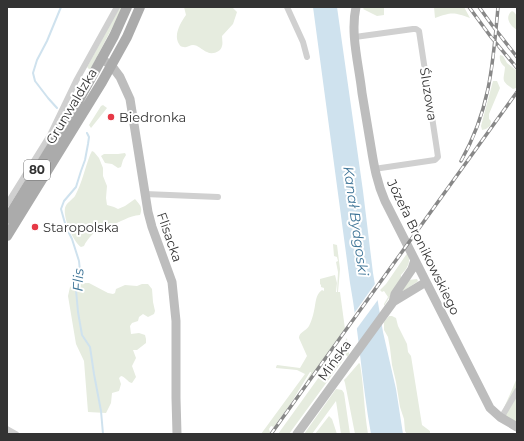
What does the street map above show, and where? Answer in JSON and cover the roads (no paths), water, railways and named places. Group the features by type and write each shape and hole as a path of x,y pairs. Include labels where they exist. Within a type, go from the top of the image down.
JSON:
{"main road":[{"name":"Grunwaldzka","path":"7,219 68,120 114,36 127,7"},
{"name":"Grunwaldzka","path":"7,236 111,65 127,36 140,7"}],"street":[{"path":"7,204 50,134 76,81 117,7"},
{"path":"287,7 303,42 307,57"},
{"name":"Józefa Bronikowskiego","path":"356,7 354,37 374,169 378,186 490,408 501,418 517,427"},
{"name":"Śluzowa","path":"354,37 413,29 419,31 438,157 435,160 374,169"},
{"name":"Flisacka","path":"101,60 111,65 122,81 130,99 148,212 172,282 176,321 177,434"},
{"path":"145,194 218,197"},
{"name":"Mińska","path":"297,434 391,304 395,294 412,269 415,260"},
{"path":"407,278 425,279"},
{"name":"Mińska","path":"391,304 425,279"},
{"path":"501,418 517,391"},
{"path":"7,429 16,434"}],"water":[{"name":"Kanał Bydgoski","path":"313,7 337,7 373,273 383,332 396,389 403,434 371,434"}],"waterway":[{"name":"Flis","path":"57,108 35,81 33,73 37,60 47,41 61,7"},
{"name":"Flis","path":"87,133 89,137 85,160 76,187 64,201 61,209 79,261 80,271 76,290 78,312 82,335 90,347 101,411 103,434"}],"railway":[{"path":"469,7 491,37 517,68"},
{"path":"479,7 517,57"},
{"path":"461,161 471,142 484,105 492,67 498,7"},
{"path":"271,434 517,92"}],"place":[{"name":"Biedronka","path":"111,117"},
{"name":"Staropolska","path":"35,227"}]}
